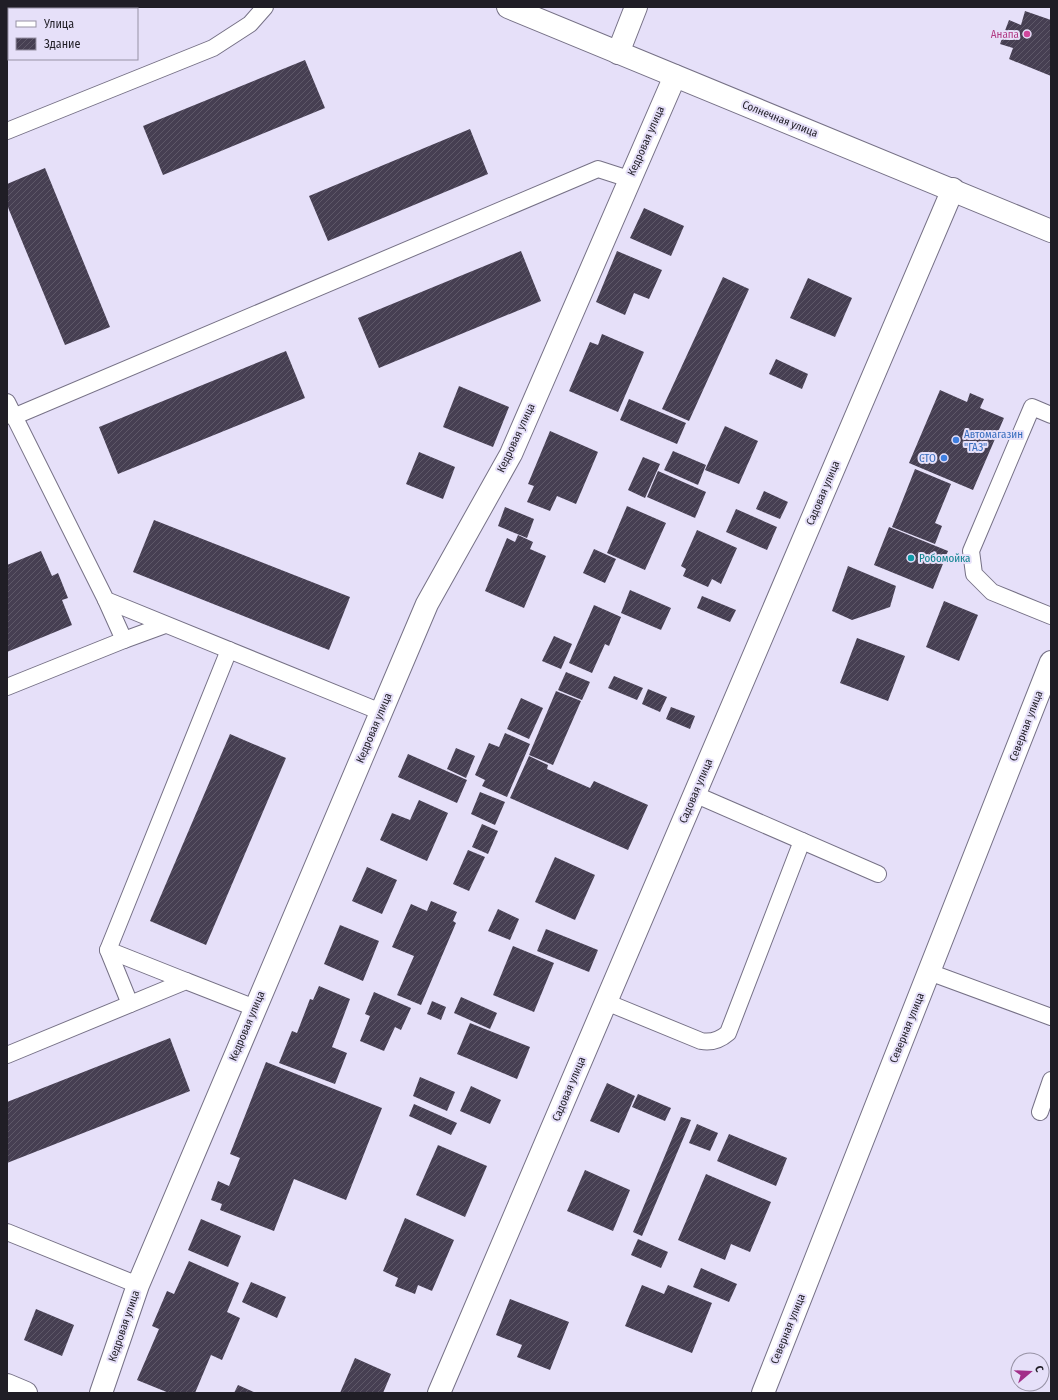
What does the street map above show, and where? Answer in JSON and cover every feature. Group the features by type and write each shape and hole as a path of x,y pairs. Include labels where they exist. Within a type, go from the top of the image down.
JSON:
{"street":[{"name":"Солнечная улица","path":"508,7 953,189 1051,231"},
{"path":"618,52 636,7"},
{"name":"Кедровая улица","path":"101,1393 138,1285 427,604 511,454 629,179 675,76"},
{"name":"Садовая улица","path":"439,1393 953,189"},
{"name":"Северная улица","path":"762,1393 1051,662"},
{"path":"7,1385 26,1393"}],"lane":[{"path":"7,131 214,48 250,24 265,7"},
{"path":"124,640 106,600 9,407 598,169 629,179"},
{"path":"1051,415 1032,407 971,551 974,574 992,592 1051,616"},
{"path":"106,600 164,625 381,712"},
{"path":"7,688 164,625"},
{"path":"130,1004 108,950 229,650"},
{"path":"694,794 878,874"},
{"path":"606,1002 701,1041 709,1042 721,1039 728,1033 802,841"},
{"path":"108,950 255,1008"},
{"path":"929,972 1051,1017"},
{"path":"7,1055 186,981"},
{"path":"1040,1112 1051,1080"},
{"path":"7,1232 138,1285"}],"building":[{"name":"Анапа","path":"1025,11 1051,20 1051,76 1009,59 1013,48 1000,44 1009,20 1021,25"},
{"path":"305,60 325,108 163,175 143,126"},
{"path":"470,129 488,174 328,241 309,196"},
{"path":"45,168 110,327 65,345 7,205 7,184"},
{"path":"644,208 684,226 671,256 630,238"},
{"path":"521,251 541,301 379,368 358,318"},
{"path":"617,251 662,270 649,299 634,293 625,315 596,302"},
{"path":"723,277 749,289 689,421 662,409"},
{"path":"808,278 852,298 835,337 790,318"},
{"path":"602,334 644,352 618,412 569,391 590,342 598,345"},
{"path":"286,351 305,398 118,474 99,427"},
{"path":"776,359 808,374 802,389 769,374"},
{"path":"459,386 509,407 493,447 443,427"},
{"name":"Автомагазин \"ГАЗ\"","path":"940,390 967,402 970,393 984,399 980,408 1004,418 973,490 909,463"},
{"path":"629,399 686,423 677,444 620,420"},
{"path":"725,426 758,441 739,484 705,470"},
{"path":"550,431 598,452 576,504 557,496 550,511 527,502 534,486 528,484"},
{"path":"673,451 706,465 698,485 664,470"},
{"path":"419,452 455,467 443,499 406,484"},
{"path":"643,457 660,464 645,498 628,490"},
{"path":"915,469 951,484 935,523 942,526 935,544 892,527"},
{"path":"658,471 706,492 695,518 647,497"},
{"path":"764,491 788,502 780,519 756,509"},
{"path":"627,506 666,523 645,570 607,553"},
{"path":"505,507 534,519 527,538 498,526"},
{"path":"736,509 777,527 767,550 726,532"},
{"path":"154,520 350,597 329,650 133,572"},
{"name":"Робомойка","path":"889,527 948,551 933,589 874,565"},
{"path":"697,530 737,548 721,584 712,579 708,587 683,576 686,569 681,566"},
{"path":"518,535 533,542 530,549 546,556 524,608 485,591 507,538 515,542"},
{"path":"594,549 616,559 605,583 583,573"},
{"path":"41,551 52,576 58,573 68,598 62,600 72,625 7,652 7,565"},
{"path":"848,566 896,586 890,607 852,620 832,611"},
{"path":"630,590 671,608 661,630 621,613"},
{"path":"702,596 736,610 730,622 697,608"},
{"path":"944,601 978,615 959,661 926,647"},
{"path":"594,605 621,617 609,646 605,644 592,673 569,663"},
{"path":"554,636 572,644 561,669 542,661"},
{"path":"857,638 905,656 888,701 840,683"},
{"path":"566,672 590,682 582,700 558,690"},
{"path":"614,676 643,688 637,700 608,688"},
{"path":"648,689 667,697 660,712 642,704"},
{"path":"556,691 581,701 553,765 529,755"},
{"path":"521,698 543,708 529,739 507,729"},
{"path":"671,707 695,716 690,729 666,719"},
{"path":"505,733 530,744 507,797 482,786 485,780 475,775 489,743 499,747"},
{"path":"230,734 286,758 206,945 150,921"},
{"path":"456,748 475,756 466,778 447,769"},
{"path":"408,754 467,780 457,803 398,777"},
{"path":"529,756 548,765 547,769 590,788 594,781 648,805 628,850 510,798"},
{"path":"480,792 505,802 495,825 471,814"},
{"path":"419,800 448,813 427,861 380,840 392,813 410,820"},
{"path":"482,824 498,831 488,854 472,847"},
{"path":"468,850 485,857 469,891 453,884"},
{"path":"555,857 595,875 575,920 535,902"},
{"path":"367,867 397,880 382,914 352,901"},
{"path":"431,901 457,912 453,921 456,923 421,1005 397,995 414,956 392,947 411,904 427,911"},
{"path":"498,909 519,919 510,940 488,931"},
{"path":"340,925 379,941 363,981 324,964"},
{"path":"546,929 598,950 589,972 537,951"},
{"path":"513,946 554,963 534,1012 493,995"},
{"path":"319,986 350,999 332,1047 347,1053 335,1084 279,1063 292,1031 297,1033 310,999 313,1000"},
{"path":"374,992 411,1008 401,1030 395,1027 384,1051 360,1041 370,1016 365,1014"},
{"path":"461,997 497,1013 490,1029 454,1013"},
{"path":"432,1001 446,1007 441,1020 427,1014"},
{"path":"470,1023 530,1047 517,1079 457,1054"},
{"path":"170,1038 190,1091 7,1163 7,1102"},
{"path":"266,1062 382,1108 346,1200 294,1179 274,1231 220,1210 222,1204 211,1200 218,1181 229,1186 240,1158 230,1154"},
{"path":"420,1077 455,1092 447,1111 413,1096"},
{"path":"607,1083 635,1096 619,1133 590,1121"},
{"path":"471,1086 501,1100 490,1124 460,1111"},
{"path":"638,1094 671,1108 665,1121 632,1107"},
{"path":"414,1104 457,1123 451,1135 409,1116"},
{"path":"681,1117 691,1120 642,1236 633,1232"},
{"path":"697,1124 718,1133 710,1151 689,1143"},
{"path":"729,1134 787,1158 776,1186 717,1161"},
{"path":"438,1145 487,1166 465,1217 416,1195"},
{"path":"585,1170 630,1190 613,1231 567,1211"},
{"path":"706,1174 771,1202 750,1252 731,1244 725,1260 678,1240"},
{"path":"405,1218 454,1240 432,1291 418,1285 415,1294 395,1286 398,1278 383,1271"},
{"path":"201,1219 241,1236 228,1267 188,1250"},
{"path":"638,1239 668,1252 661,1268 631,1255"},
{"path":"189,1261 239,1283 227,1312 240,1318 222,1360 211,1355 195,1393 169,1393 137,1380 159,1329 152,1326 167,1291 174,1294"},
{"path":"701,1268 737,1284 729,1302 693,1287"},
{"path":"251,1282 286,1297 277,1318 242,1302"},
{"path":"642,1285 664,1294 668,1285 712,1303 692,1353 625,1326"},
{"path":"510,1299 569,1322 550,1370 517,1357 522,1345 496,1335"},
{"path":"36,1309 74,1325 62,1356 24,1340"},
{"path":"355,1358 391,1374 383,1393 340,1393"},
{"path":"238,1385 256,1393 234,1393"}],"place":[{"name":"Анапа","path":"1027,34"},
{"name":"Автомагазин \"ГАЗ\"","path":"956,440"},
{"name":"СТО","path":"944,458"},
{"name":"Робомойка","path":"911,558"}]}
